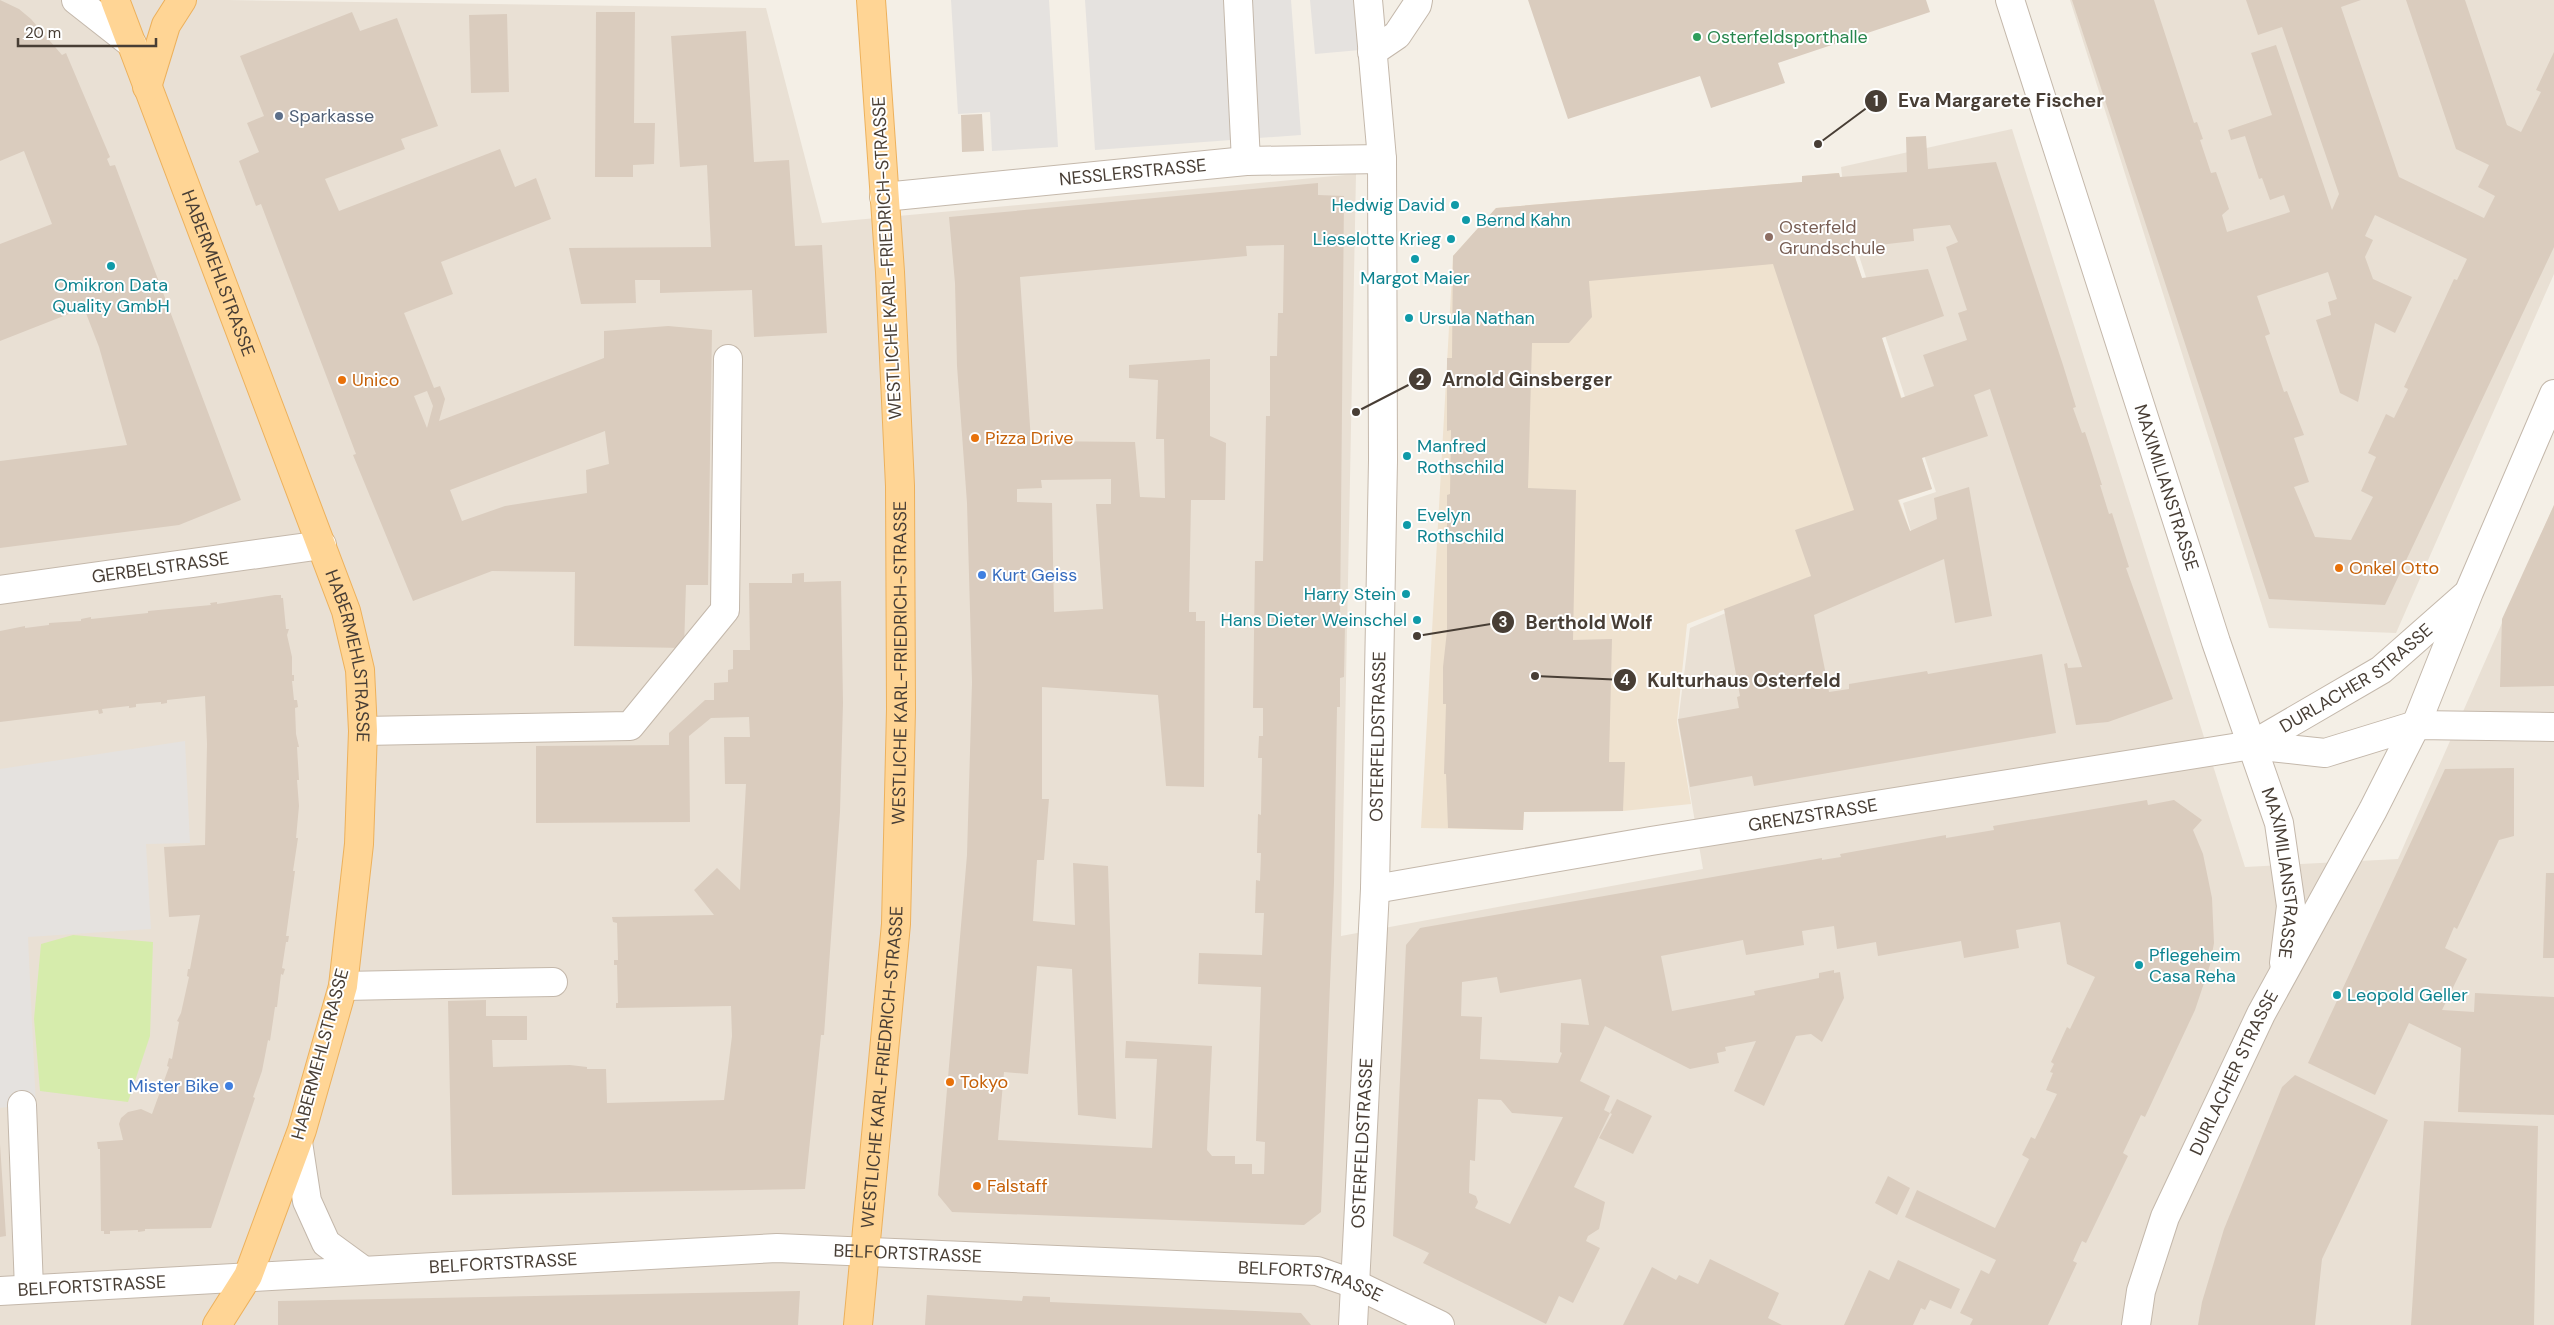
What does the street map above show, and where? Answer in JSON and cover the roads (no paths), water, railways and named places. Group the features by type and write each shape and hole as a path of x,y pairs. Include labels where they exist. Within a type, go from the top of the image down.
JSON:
{"main road":[{"name":"HABERMEHLSTRASSE","path":"115,0 322,545 346,611 360,670 363,731 359,844 343,986 298,1142 248,1276 217,1325"},
{"path":"147,87 166,25 182,0"},
{"name":"WESTLICHE KARL-FRIEDRICH-STRASSE","path":"858,1325 896,924 901,708 900,486 871,0"}],"street":[{"path":"76,0 132,44"},
{"path":"1238,0 1246,161"},
{"name":"OSTERFELDSTRASSE","path":"1353,1325 1374,889 1382,460 1382,159 1368,0"},
{"path":"1372,52 1397,35 1417,5 1418,0"},
{"name":"MAXIMILIANSTRASSE","path":"2010,0 2216,642 2279,823 2291,906 2282,979"},
{"name":"NESSLERSTRASSE","path":"884,197 1246,161 1382,159"},
{"path":"363,731 630,726 725,610 728,359"},
{"name":"DURLACHER STRASSE","path":"2136,1325 2141,1291 2165,1216 2261,1014 2282,979 2416,725 2469,592 2554,394"},
{"name":"GERBELSTRASSE","path":"0,590 322,545"},
{"name":"DURLACHER STRASSE","path":"2252,745 2381,670 2469,592"},
{"path":"2416,725 2554,727"},
{"name":"DURLACHER STRASSE","path":"2252,745 2325,753 2416,725"},
{"name":"GRENZSTRASSE","path":"1374,889 1651,841 2252,745"},
{"path":"343,986 553,982"},
{"path":"22,1105 29,1289"},
{"path":"298,1142 307,1201 326,1243 363,1270"},
{"name":"BELFORTSTRASSE","path":"0,1291 777,1248 1317,1271 1355,1284 1440,1325"}],"place":[{"name":"Osterfeldsporthalle","path":"1697,37"},
{"name":"Sparkasse","path":"279,116"},
{"name":"Eva Margarete Fischer","path":"1818,144"},
{"name":"Hedwig David","path":"1455,205"},
{"name":"Bernd Kahn","path":"1466,220"},
{"name":"Osterfeld Grundschule","path":"1769,237"},
{"name":"Lieselotte Krieg","path":"1451,239"},
{"name":"Margot Maier","path":"1415,259"},
{"name":"Omikron Data Quality GmbH","path":"111,266"},
{"name":"Ursula Nathan","path":"1409,318"},
{"name":"Unico","path":"342,380"},
{"name":"Arnold Ginsberger","path":"1356,412"},
{"name":"Pizza Drive","path":"975,438"},
{"name":"Manfred Rothschild","path":"1407,456"},
{"name":"Evelyn Rothschild","path":"1407,525"},
{"name":"Onkel Otto","path":"2339,568"},
{"name":"Kurt Geiss","path":"982,575"},
{"name":"Harry Stein","path":"1406,594"},
{"name":"Hans Dieter Weinschel","path":"1417,620"},
{"name":"Berthold Wolf","path":"1417,636"},
{"name":"Kulturhaus Osterfeld","path":"1535,676"},
{"name":"Pflegeheim Casa Reha","path":"2139,965"},
{"name":"Leopold Geller","path":"2337,995"},
{"name":"Tokyo","path":"950,1082"},
{"name":"Mister Bike","path":"229,1086"},
{"name":"Falstaff","path":"977,1186"}]}
